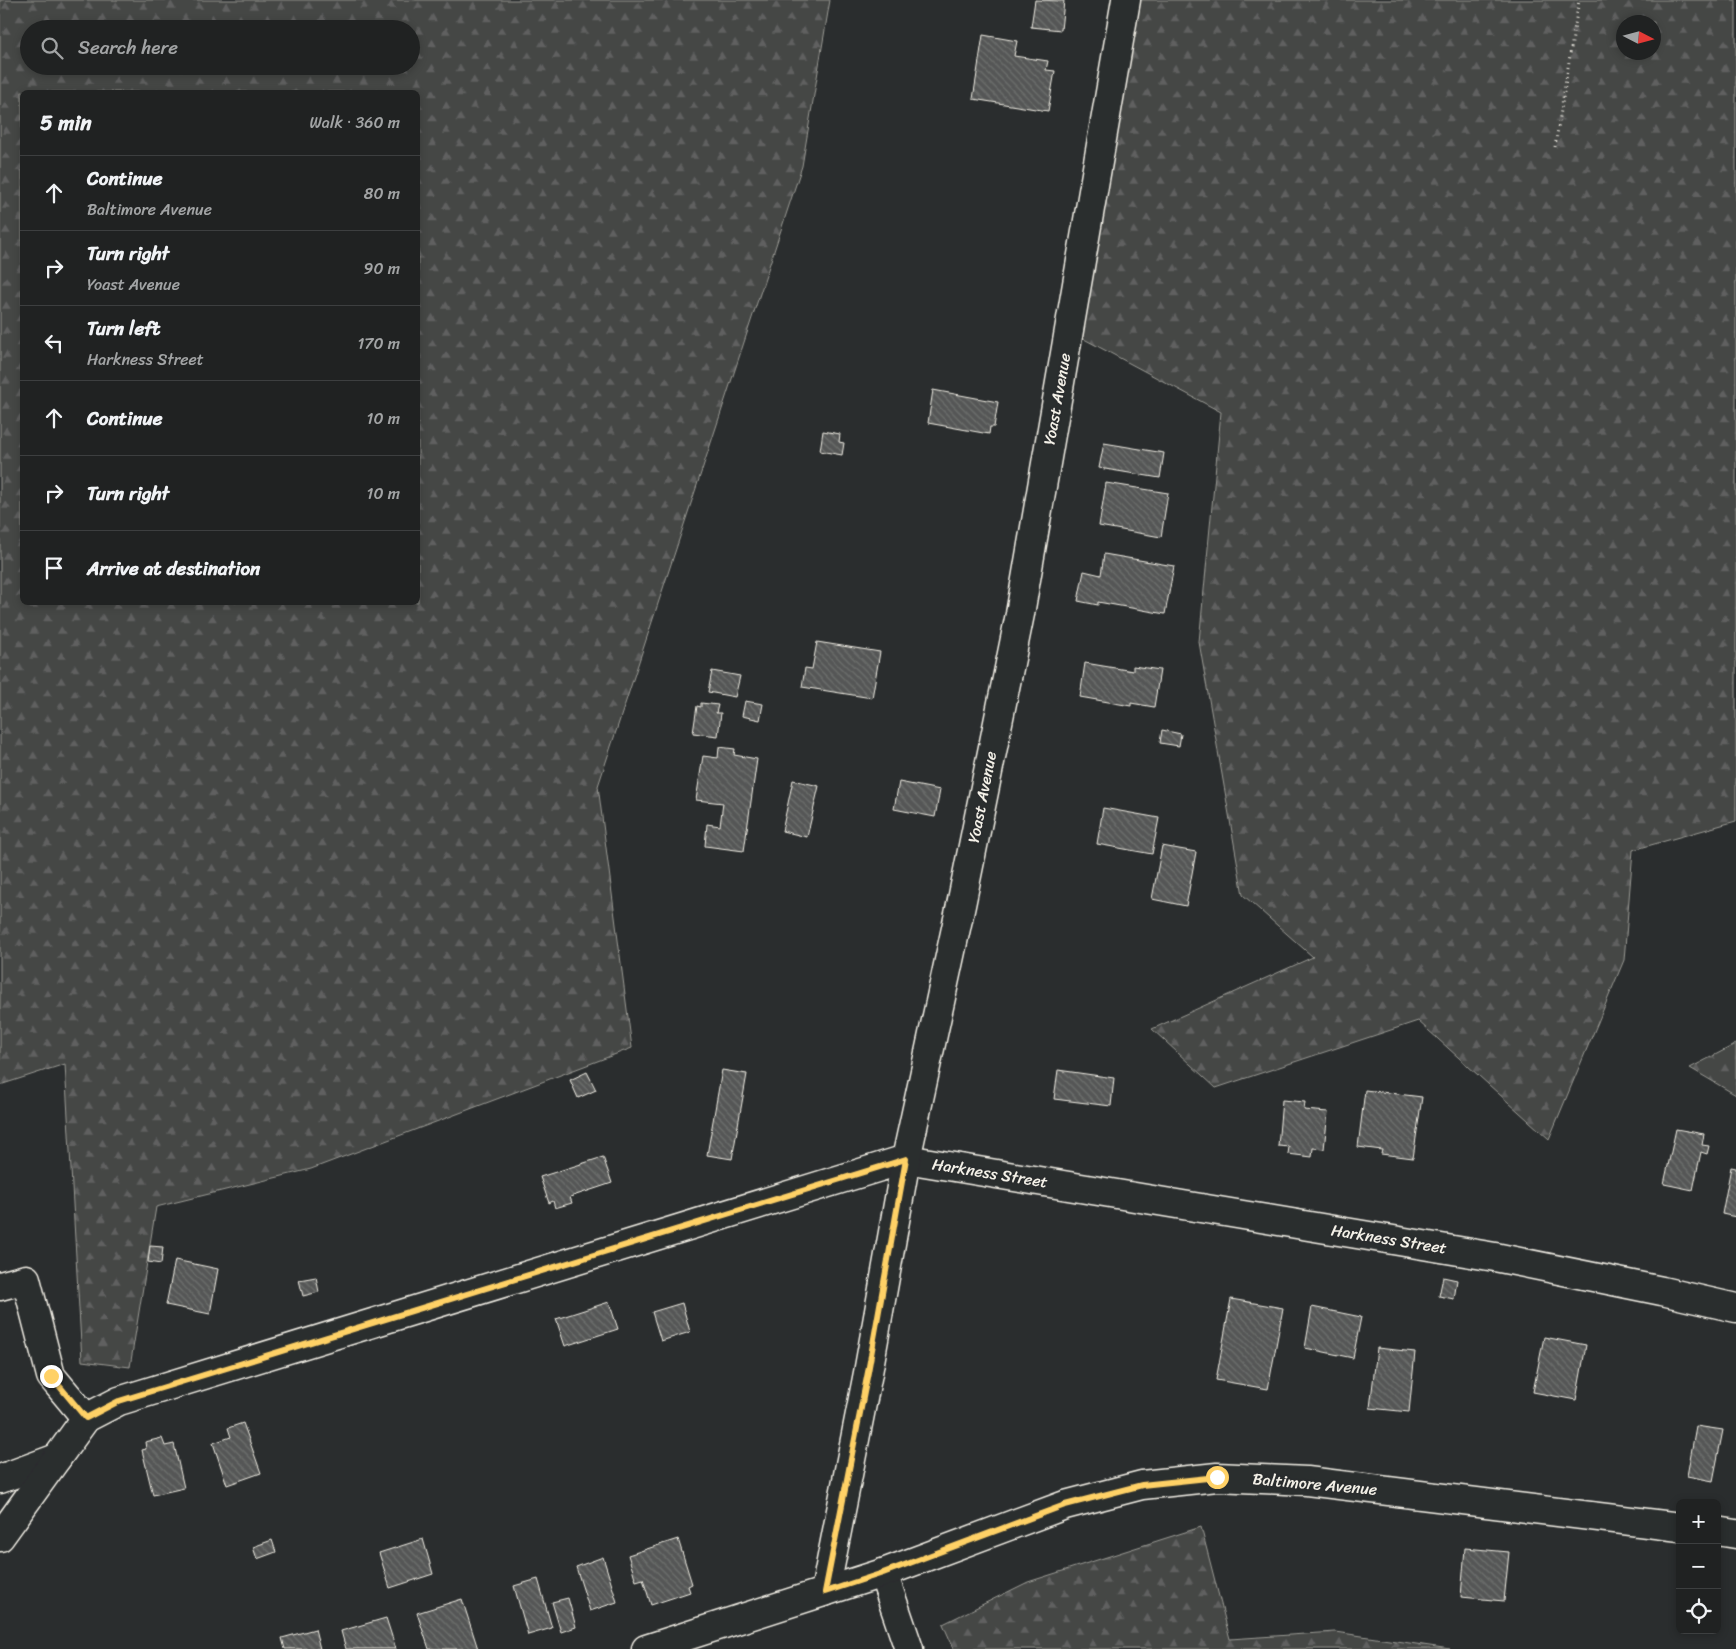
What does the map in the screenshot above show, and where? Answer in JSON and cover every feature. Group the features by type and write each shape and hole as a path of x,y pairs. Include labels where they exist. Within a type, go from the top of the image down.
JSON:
{"street":[{"name":"Yoast Avenue","path":"825,1592 868,1372 906,1159 961,905 1020,614 1126,0"},
{"name":"Harkness Street","path":"86,1418 119,1401 906,1159 1495,1257 1736,1308"},
{"path":"0,1286 26,1279 51,1376 86,1418 0,1537"},
{"path":"0,1479 57,1458"},
{"name":"Baltimore Avenue","path":"646,1649 883,1573 1065,1505 1142,1485 1217,1477 1307,1481 1676,1526"},
{"path":"1721,1532 1736,1534"},
{"path":"883,1573 909,1649"}],"path":[{"path":"1555,147 1579,0"}],"green space":[{"path":"0,0 830,0 802,166 598,786 632,1048 311,1169 156,1207 130,1367 82,1361 65,1064 0,1085"},
{"path":"1126,0 1736,0 1736,821 1633,850 1624,960 1549,1139 1418,1021 1216,1088 1152,1029 1313,957 1243,895 1199,642 1221,412 1069,331"},
{"path":"1736,1044 1736,1095 1690,1068"},
{"path":"1201,1527 1230,1639 1335,1632 1450,1649 954,1649 943,1624 1028,1582"}],"building":[{"path":"1035,0 1064,1 1061,30 1031,27"},
{"path":"983,35 1017,41 1014,56 1048,61 1046,70 1055,71 1048,111 973,99"},
{"path":"933,390 998,402 994,427 990,427 989,434 928,423"},
{"path":"823,431 840,434 839,442 844,443 842,455 820,451"},
{"path":"1104,443 1164,453 1160,478 1099,468"},
{"path":"1106,483 1168,493 1161,537 1099,526"},
{"path":"1104,554 1174,566 1165,614 1098,602 1098,605 1078,601 1084,571 1101,575"},
{"path":"817,642 880,652 872,698 802,687 805,668 812,669"},
{"path":"1085,663 1133,671 1133,666 1160,670 1154,707 1131,703 1131,706 1080,697"},
{"path":"712,671 740,676 735,697 708,692"},
{"path":"745,701 763,704 760,720 742,716"},
{"path":"701,703 718,705 716,713 721,713 718,736 693,733 697,706 701,707"},
{"path":"1162,730 1181,734 1179,746 1160,743"},
{"path":"719,747 735,749 734,755 757,759 744,851 705,846 707,824 720,826 723,803 696,800 703,756 718,758"},
{"path":"793,780 819,786 807,837 782,831"},
{"path":"899,782 940,790 935,817 894,809"},
{"path":"1103,808 1159,818 1152,854 1097,844"},
{"path":"1162,846 1196,852 1186,906 1152,899"},
{"path":"722,1070 747,1074 732,1159 707,1155"},
{"path":"1058,1070 1114,1078 1111,1106 1054,1099"},
{"path":"587,1072 596,1090 578,1098 570,1080"},
{"path":"1365,1090 1422,1097 1413,1158 1381,1154 1382,1150 1358,1147"},
{"path":"1282,1100 1305,1102 1304,1110 1328,1112 1324,1149 1313,1148 1312,1157 1288,1154 1289,1147 1278,1146"},
{"path":"1676,1129 1704,1134 1702,1145 1709,1146 1707,1154 1701,1152 1693,1190 1664,1184"},
{"path":"603,1157 612,1183 570,1197 572,1203 555,1208 553,1201 549,1203 540,1177"},
{"path":"1731,1167 1736,1168 1736,1217 1722,1214"},
{"path":"150,1246 163,1247 161,1264 148,1262"},
{"path":"175,1260 218,1269 210,1314 166,1305"},
{"path":"316,1277 319,1292 303,1296 299,1280"},
{"path":"1443,1277 1457,1280 1454,1299 1439,1296"},
{"path":"1231,1299 1283,1308 1268,1389 1216,1380"},
{"path":"609,1302 618,1329 565,1346 556,1319"},
{"path":"682,1303 690,1332 661,1341 652,1312"},
{"path":"1312,1307 1361,1317 1353,1358 1305,1348"},
{"path":"1544,1337 1586,1345 1576,1400 1533,1392"},
{"path":"1377,1348 1415,1352 1409,1412 1370,1408"},
{"path":"243,1423 261,1473 227,1485 213,1443 231,1437 228,1428"},
{"path":"1696,1426 1723,1430 1713,1481 1687,1476"},
{"path":"162,1438 165,1446 174,1444 184,1488 153,1495 142,1450 146,1449 145,1442"},
{"path":"423,1539 433,1574 390,1588 379,1553"},
{"path":"678,1539 692,1584 688,1586 690,1592 651,1605 643,1579 636,1581 628,1555"},
{"path":"272,1540 276,1552 257,1559 253,1547"},
{"path":"1465,1548 1509,1552 1504,1601 1461,1597"},
{"path":"603,1557 617,1602 590,1611 576,1567"},
{"path":"538,1579 552,1628 528,1635 514,1586"},
{"path":"568,1598 576,1627 561,1632 552,1602"},
{"path":"462,1599 478,1649 429,1649 417,1613"},
{"path":"386,1618 396,1649 346,1649 341,1631"},
{"path":"315,1629 320,1649 285,1649 282,1638"}],"route":[{"path":"51,1376 86,1418 119,1401 906,1159 868,1372 825,1592 883,1573 1065,1505 1142,1485 1217,1477"}]}
